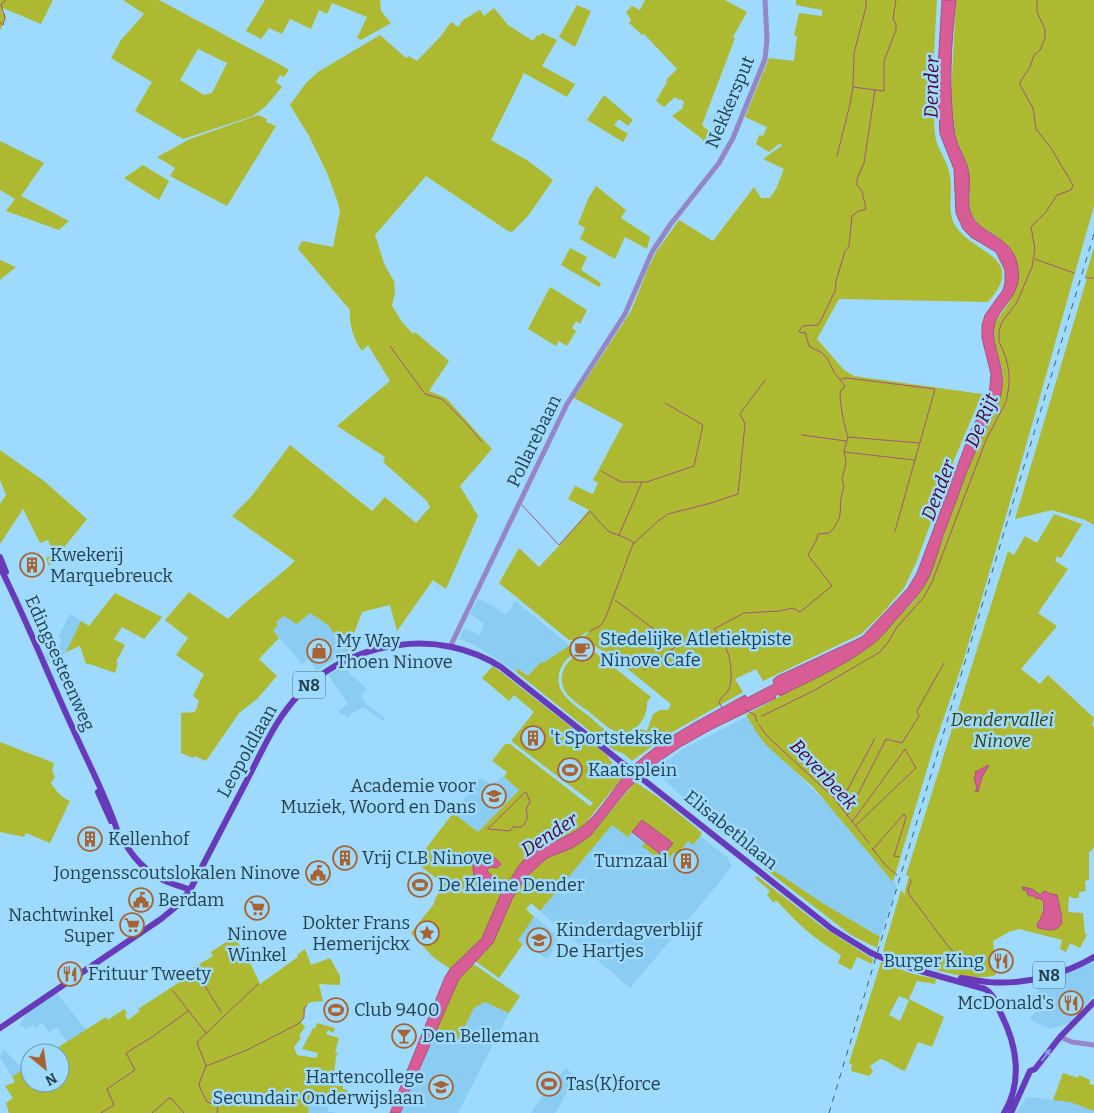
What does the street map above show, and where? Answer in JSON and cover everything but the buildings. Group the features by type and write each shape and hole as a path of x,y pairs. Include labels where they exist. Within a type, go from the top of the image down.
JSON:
{"main road":[{"name":"Edingsesteenweg","path":"0,557 14,594 80,745 109,806 124,845 146,869 161,879 190,890"},
{"name":"Edingsesteenweg","path":"0,567 14,594"},
{"name":"Leopoldlaan","path":"190,890 276,724 306,687 338,663 385,647 413,643 450,646"},
{"name":"Elisabethlaan","path":"450,646 474,653 501,667 832,929 871,953 917,970 938,975"},
{"name":"N8","path":"0,1028 161,919 178,905 190,890"},
{"name":"N8","path":"938,975 988,982 1019,981 1044,977 1077,966 1094,957"},
{"name":"N8","path":"938,975 985,988 991,994"},
{"path":"1001,982 993,988 991,994 1010,1032 1020,1068 1030,1071"},
{"path":"1011,1113 1030,1071 1035,1069 1060,1037 1094,1002"},
{"path":"1004,1113 1012,1097 1015,1085 1016,1059"}],"street":[{"name":"Nekkersput","path":"652,252 670,225 719,163 734,138 765,59 767,39 765,0"},
{"name":"Pollarebaan","path":"450,646 567,404 625,314 652,252"},
{"path":"1060,1037 1068,1042 1094,1045"}],"shaded area":[{"path":"478,599 490,604 506,615 515,601 569,645 543,663 541,662 528,677 518,669 516,672 475,645 459,639 464,628 480,635 484,624 470,614"},
{"path":"310,613 328,625 347,652 317,670 308,659 302,664 273,630 278,625 276,622 284,616"},
{"path":"70,614 81,621 66,653 47,661 45,656 58,648 62,638 58,637"},
{"path":"345,665 350,674 368,690 361,695 366,704 385,718 383,721 363,707 349,715 349,718 338,711 348,704 328,675"},
{"path":"748,716 787,764 828,804 897,886 880,937 824,904 766,866 765,869 723,832 717,829 722,820 696,794 690,800 706,815 706,819 654,770 683,749"},
{"path":"502,776 519,789 478,832 453,813 481,777 494,787"},
{"path":"612,825 628,837 632,832 645,842 642,845 677,854 688,841 693,845 700,836 728,858 731,866 724,877 630,988 540,911"},
{"name":"Kinderdagverblijf De Hartjes","path":"535,917 559,937 547,959 516,938"},
{"path":"1094,959 1090,965 1094,963 1094,995 1069,1023 1050,1029 1029,1019 1041,1006 1029,1000 1042,986 1035,979"},
{"path":"56,992 86,1030 67,1042 56,1027 49,1032 42,1023 35,1028 33,1025 26,1029 20,1024 28,1011"},
{"path":"485,1002 509,1013 458,1113 400,1113 410,1094 434,1035 457,1042 474,1008"},
{"path":"4,1049 20,1067 20,1072 12,1077 0,1057"},
{"path":"566,1068 577,1078 567,1089 555,1113 531,1113 544,1093"},
{"path":"1027,1097 1070,1102 1094,1111 1094,1113 1016,1113"},
{"path":"309,1103 328,1105 328,1111 337,1113 303,1113"}],"green space":[{"path":"0,0 53,0 41,24 3,8 2,14 4,13 6,16 0,31"},
{"path":"123,0 159,0 279,64 289,70 284,77 280,75 276,82 282,87 266,106 253,116 183,139 135,111 152,82 111,58 121,40 144,14","holes":["198,49 227,63 212,93 204,95 180,80"]},
{"path":"265,0 380,0 381,11 391,23 361,40 357,38 367,17 332,3 327,14 319,10 311,29 290,19 282,34 269,28 261,39 246,31"},
{"path":"645,0 725,0 747,12 733,37 735,38 702,125 716,137 708,146 701,138 672,116 682,109 684,102 681,99 679,100 675,97 664,107 656,101 667,82 666,80 677,69 644,34 642,35 629,23 631,20 626,12 632,6 640,10"},
{"path":"796,0 937,0 933,96 934,129 936,140 947,164 950,178 951,215 960,232 991,255 999,264 1002,274 999,286 988,302 839,299 817,339 844,370 854,376 982,394 954,460 916,563 904,588 879,617 861,634 763,681 756,669 735,679 743,692 667,735 632,761 624,754 612,749 516,672 518,669 528,676 541,662 543,663 579,640 589,631 573,640 569,640 499,583 519,548 539,567 589,510 568,499 575,486 593,494 598,483 593,480 623,424 574,398 631,311 656,252 679,220 713,241 754,187 761,198 770,198 776,189 784,169 763,159 783,145 779,144 769,152 756,144 759,135 763,136 767,127 745,117 769,58 794,61 797,36 794,35 799,13 822,16 822,10 796,5","holes":["586,643 593,645 615,659 671,704 668,710 660,710 653,714 647,731 641,729 632,734 622,736 612,734 575,705 562,692 559,674 564,663 573,654 574,657 566,664 562,674 562,684 569,697 613,730 627,732 633,730 642,721 647,708 647,702 651,697 595,652 594,654 576,656 574,651"]},
{"path":"956,0 1094,0 1094,206 962,665 934,746 893,882 814,788 767,746 746,715 867,649 914,601 930,575 980,439 995,413 1000,399 1003,379 1002,368 995,345 994,327 1010,301 1018,280 1019,270 1010,248 979,225 971,214 969,202 970,180 966,162 956,138 951,96"},
{"path":"577,5 591,11 575,47 559,37"},
{"path":"494,8 508,25 533,41 537,35 540,36 542,33 557,40 542,66 575,84 567,97 524,73 491,140 527,160 553,180 528,216 512,232 426,176 375,235 385,266 394,281 395,292 392,306 402,322 413,334 415,332 449,361 429,391 446,398 492,449 460,486 478,516 446,589 433,580 397,631 390,605 362,612 347,652 328,625 310,613 297,624 284,616 276,622 278,625 273,630 279,638 259,659 277,676 257,699 239,713 206,761 194,756 193,758 181,753 181,713 195,712 199,701 193,696 204,674 176,655 188,638 165,620 189,592 228,619 295,561 232,516 251,497 290,445 372,511 385,497 416,523 430,507 426,500 383,462 385,457 337,426 390,381 368,345 362,351 359,346 351,326 350,310 298,249 302,241 333,247 340,211 327,173 309,136 290,105 306,83 318,72 380,35 406,58 409,56 417,61 441,36 451,22 458,27 463,20 480,10 484,16"},
{"path":"604,95 633,120 628,126 619,119 614,125 628,134 623,142 587,120"},
{"path":"258,115 267,119 266,122 276,126 227,206 170,176 175,168 157,157 190,139"},
{"path":"0,141 44,163 21,196 69,221 59,230 6,211 15,199 0,190"},
{"path":"143,165 169,181 159,200 124,178"},
{"path":"596,186 626,210 621,218 650,237 647,249 625,237 615,259 580,239 585,228 578,224 588,199"},
{"path":"570,248 587,257 581,270 601,283 599,287 561,265"},
{"path":"1094,248 1094,525 1085,520 1052,510 1015,519 1087,278 1085,277"},
{"path":"0,260 16,267 0,280"},
{"path":"550,287 587,310 580,324 576,321 572,328 576,331 567,346 559,341 556,346 528,329"},
{"path":"0,450 44,481 87,519 49,566 46,558 54,555 48,540 40,543 23,509 0,544 0,504 6,495 0,480"},
{"name":"Dendervallei Ninove","path":"1054,514 1082,524 1061,558 1057,556 1055,561 1068,569 1038,613 1057,626 1021,669 1040,684 1048,675 1094,718 1092,725 1094,727 1094,847 1089,853 1089,880 1085,881 1086,891 1079,892 1079,898 1069,896 1068,912 1083,913 1085,934 1087,935 1080,948 1070,943 1066,952 1060,949 1062,940 1019,929 1009,932 993,941 996,975 970,977 955,975 908,961 883,951 901,890 905,895 909,876 906,875 1008,551 1014,555 1025,536 1037,543","holes":["1028,891 1057,901 1062,918 1037,924 1042,918 1043,900"]},
{"path":"115,593 162,617 144,639 122,627 114,639 125,645 116,662 118,663 115,673 86,664 80,646 66,652 81,621 89,626"},
{"path":"493,666 607,755 614,766 625,774 584,825 566,837 543,847 523,861 506,887 482,938 450,969 433,957 411,933 433,905 442,883 419,865 418,859 453,813 478,832 519,790 504,777 507,772 492,761 505,744 510,744 590,806 593,803 511,741 534,712 514,695 509,701 482,678"},
{"path":"0,742 54,763 52,771 55,777 51,783 59,794 70,801 50,843 26,833 24,837 0,832"},
{"path":"635,782 658,797 699,830 702,834 693,845 688,841 677,855 674,852 665,864 642,846 645,842 663,856 673,843 642,820 628,837 612,825 540,911 531,903 526,909 534,917 518,940 523,944 499,978 475,961 486,951 512,899 525,878 547,858 572,848 590,836"},
{"path":"767,866 824,904 880,937 877,948 851,935 765,869"},
{"path":"757,876 824,928 873,959 872,964 857,957 851,970 838,963 841,955 806,930 776,900 774,903 767,895 770,891 755,878"},
{"path":"234,937 247,956 260,984 298,957 297,955 305,949 311,965 330,958 340,976 340,985 319,984 323,1001 311,1002 306,1005 301,1022 305,1027 299,1036 301,1038 294,1047 297,1055 316,1058 318,1053 302,1049 313,1028 315,1029 317,1023 335,1028 333,1033 328,1030 326,1034 339,1038 335,1052 338,1053 334,1076 305,1074 307,1084 343,1086 343,1089 348,1090 345,1099 338,1099 329,1105 309,1103 308,1113 9,1113 6,1103 13,1098 5,1086 15,1082 12,1077 20,1072 20,1093 70,1093 70,1043 65,1043 106,1017 108,1020 124,1009 128,1020 140,1011 138,1009 195,972 193,968 213,956 211,952"},
{"path":"881,962 913,974 936,979 935,984 917,981 909,999 944,1017 932,1047 918,1042 905,1071 880,1059 870,1066 873,1071 869,1076 851,1071 852,1064 849,1063","holes":["899,996 909,1000 900,1021 889,1015"]},
{"path":"472,963 520,996 509,1013 485,1002 474,1008 457,1042 434,1035 459,979"},
{"path":"1063,1073 1078,1078 1079,1075 1090,1080 1089,1084 1094,1085 1094,1111 1070,1102 1053,1100"}],"water":[{"path":"942,0 956,0 951,85 953,118 955,135 969,174 971,214 981,227 1010,248 1015,257 1019,278 1014,293 1000,313 994,327 994,341 1002,371 1002,388 999,402 966,474 930,575 924,586 885,633 857,656 780,696 778,694 775,696 776,698 680,747 648,769 627,790 590,836 572,848 547,858 525,878 512,899 493,943 459,979 400,1113 390,1113 445,977 450,969 482,938 504,887 506,887 523,861 537,850 569,835 584,825 598,811 633,766 672,736 745,695 747,698 774,684 773,680 776,677 862,637 908,588 917,573 971,430 989,396 991,374 982,338 982,325 985,315 1003,290 1005,283 1005,270 996,252 971,237 963,229 956,213 954,169 940,134 937,84"},
{"path":"989,765 982,777 978,792 975,791 977,788 974,778 975,772"},
{"path":"642,820 673,843 663,856 632,832"},
{"path":"488,851 501,864 497,868 490,867 487,870 497,884 487,891 482,889 475,880 473,866 474,859 480,856 484,865 487,864 486,852"},
{"path":"1022,887 1032,889 1040,895 1044,891 1057,895 1062,918 1060,926 1051,930 1038,928 1037,924 1044,909 1043,900 1030,896 1027,894 1028,891 1023,890"}],"waterway":[{"path":"0,22 3,25 5,18 1,4 6,0"},
{"path":"866,0 866,7 854,53 853,87 875,90"},
{"path":"722,708 719,702 730,687 731,667 727,650 714,629 744,613 779,611 793,608 800,612 832,586 808,555 818,534 829,533 840,516 844,487 842,479 846,463 844,450 848,438 840,397 840,391 844,388 844,385 834,372 827,358 809,346 805,332 801,333 799,331 803,326 818,325 821,320 835,291 845,251 849,246 852,216 866,209 862,191 857,185 857,179 864,163 875,90 884,91 884,61 896,30 896,24 893,19 896,0"},
{"name":"De Rijt","path":"762,716 815,690 880,652 897,627 924,597 932,582 986,440 1006,402 1009,372 999,341 999,331 1002,322 1017,302 1032,267 1035,249 1031,227 1046,212 1057,195 1071,190 1073,185 1051,148 1036,129 1033,108 1020,85 1034,55 1040,50 1045,38 1045,29 1037,12 1037,0"},
{"path":"837,156 853,88"},
{"path":"1035,259 1074,273"},
{"path":"1086,278 1094,278"},
{"path":"390,346 425,394 442,399 482,442"},
{"path":"841,379 847,378 935,389 895,531"},
{"path":"590,631 600,626 605,619 633,544 668,514 738,494 745,424 740,414 765,380"},
{"path":"642,482 694,466 703,425 665,403"},
{"path":"802,435 846,441"},
{"path":"848,437 919,443"},
{"path":"844,452 914,460"},
{"path":"601,471 621,482 642,482 619,535"},
{"path":"522,505 559,545 590,511 608,531 634,543"},
{"path":"615,600 675,647 644,670"},
{"path":"847,816 886,739 902,743 919,716 917,711 944,663"},
{"name":"Beverbeek","path":"745,710 755,715 757,722"},
{"name":"Beverbeek","path":"759,725 768,737 833,797 869,843"},
{"path":"840,804 875,738"},
{"path":"852,822 905,749 916,768 855,826"},
{"name":"Dender","path":"526,792 530,802 526,809 527,816 522,827 513,827 510,831 488,829 526,792"},
{"path":"873,849 904,814 906,818 894,856 899,857"},
{"name":"Beverbeek","path":"872,848 887,867 897,875"},
{"name":"Beverbeek","path":"910,879 909,894 948,946 966,965"},
{"path":"200,978 221,1012"},
{"path":"217,1113 218,1106 207,1102 200,1088 199,1084 206,1066 197,1042 258,984"},
{"path":"173,991 206,1033"},
{"path":"206,1066 247,1050 298,1024 304,1018 304,1009 307,1005"},
{"path":"101,1113 114,1105 107,1089 135,1070 126,1053 188,1011"},
{"path":"152,1113 169,1098 184,1113"}],"railway":[{"path":"829,1113 1094,234"}],"place":[{"name":"Kwekerij Marquebreuck","path":"32,565"},
{"name":"Stedelijke Atletiekpiste Ninove Cafe","path":"582,649"},
{"name":"My Way Thoen Ninove","path":"319,651"},
{"name":"'t Sportstekske","path":"533,738"},
{"name":"Kaatsplein","path":"570,770"},
{"name":"Academie voor Muziek, Woord en Dans","path":"494,796"},
{"name":"Kellenhof","path":"90,839"},
{"name":"Vrij CLB Ninove","path":"345,858"},
{"name":"Turnzaal","path":"686,861"},
{"name":"Jongensscoutslokalen Ninove","path":"318,873"},
{"name":"De Kleine Dender","path":"420,885"},
{"name":"Berdam","path":"141,900"},
{"name":"Ninove Winkel","path":"257,908"},
{"name":"Nachtwinkel Super","path":"132,925"},
{"name":"Dokter Frans Hemerijckx","path":"427,933"},
{"name":"Kinderdagverblijf De Hartjes","path":"539,940"},
{"name":"Burger King","path":"1001,961"},
{"name":"Frituur Tweety","path":"70,974"},
{"name":"McDonald's","path":"1071,1003"},
{"name":"Club 9400","path":"336,1010"},
{"name":"Den Belleman","path":"404,1036"},
{"name":"Tas(K)force","path":"549,1084"},
{"name":"Hartencollege Secundair Onderwijslaan","path":"441,1087"}]}
